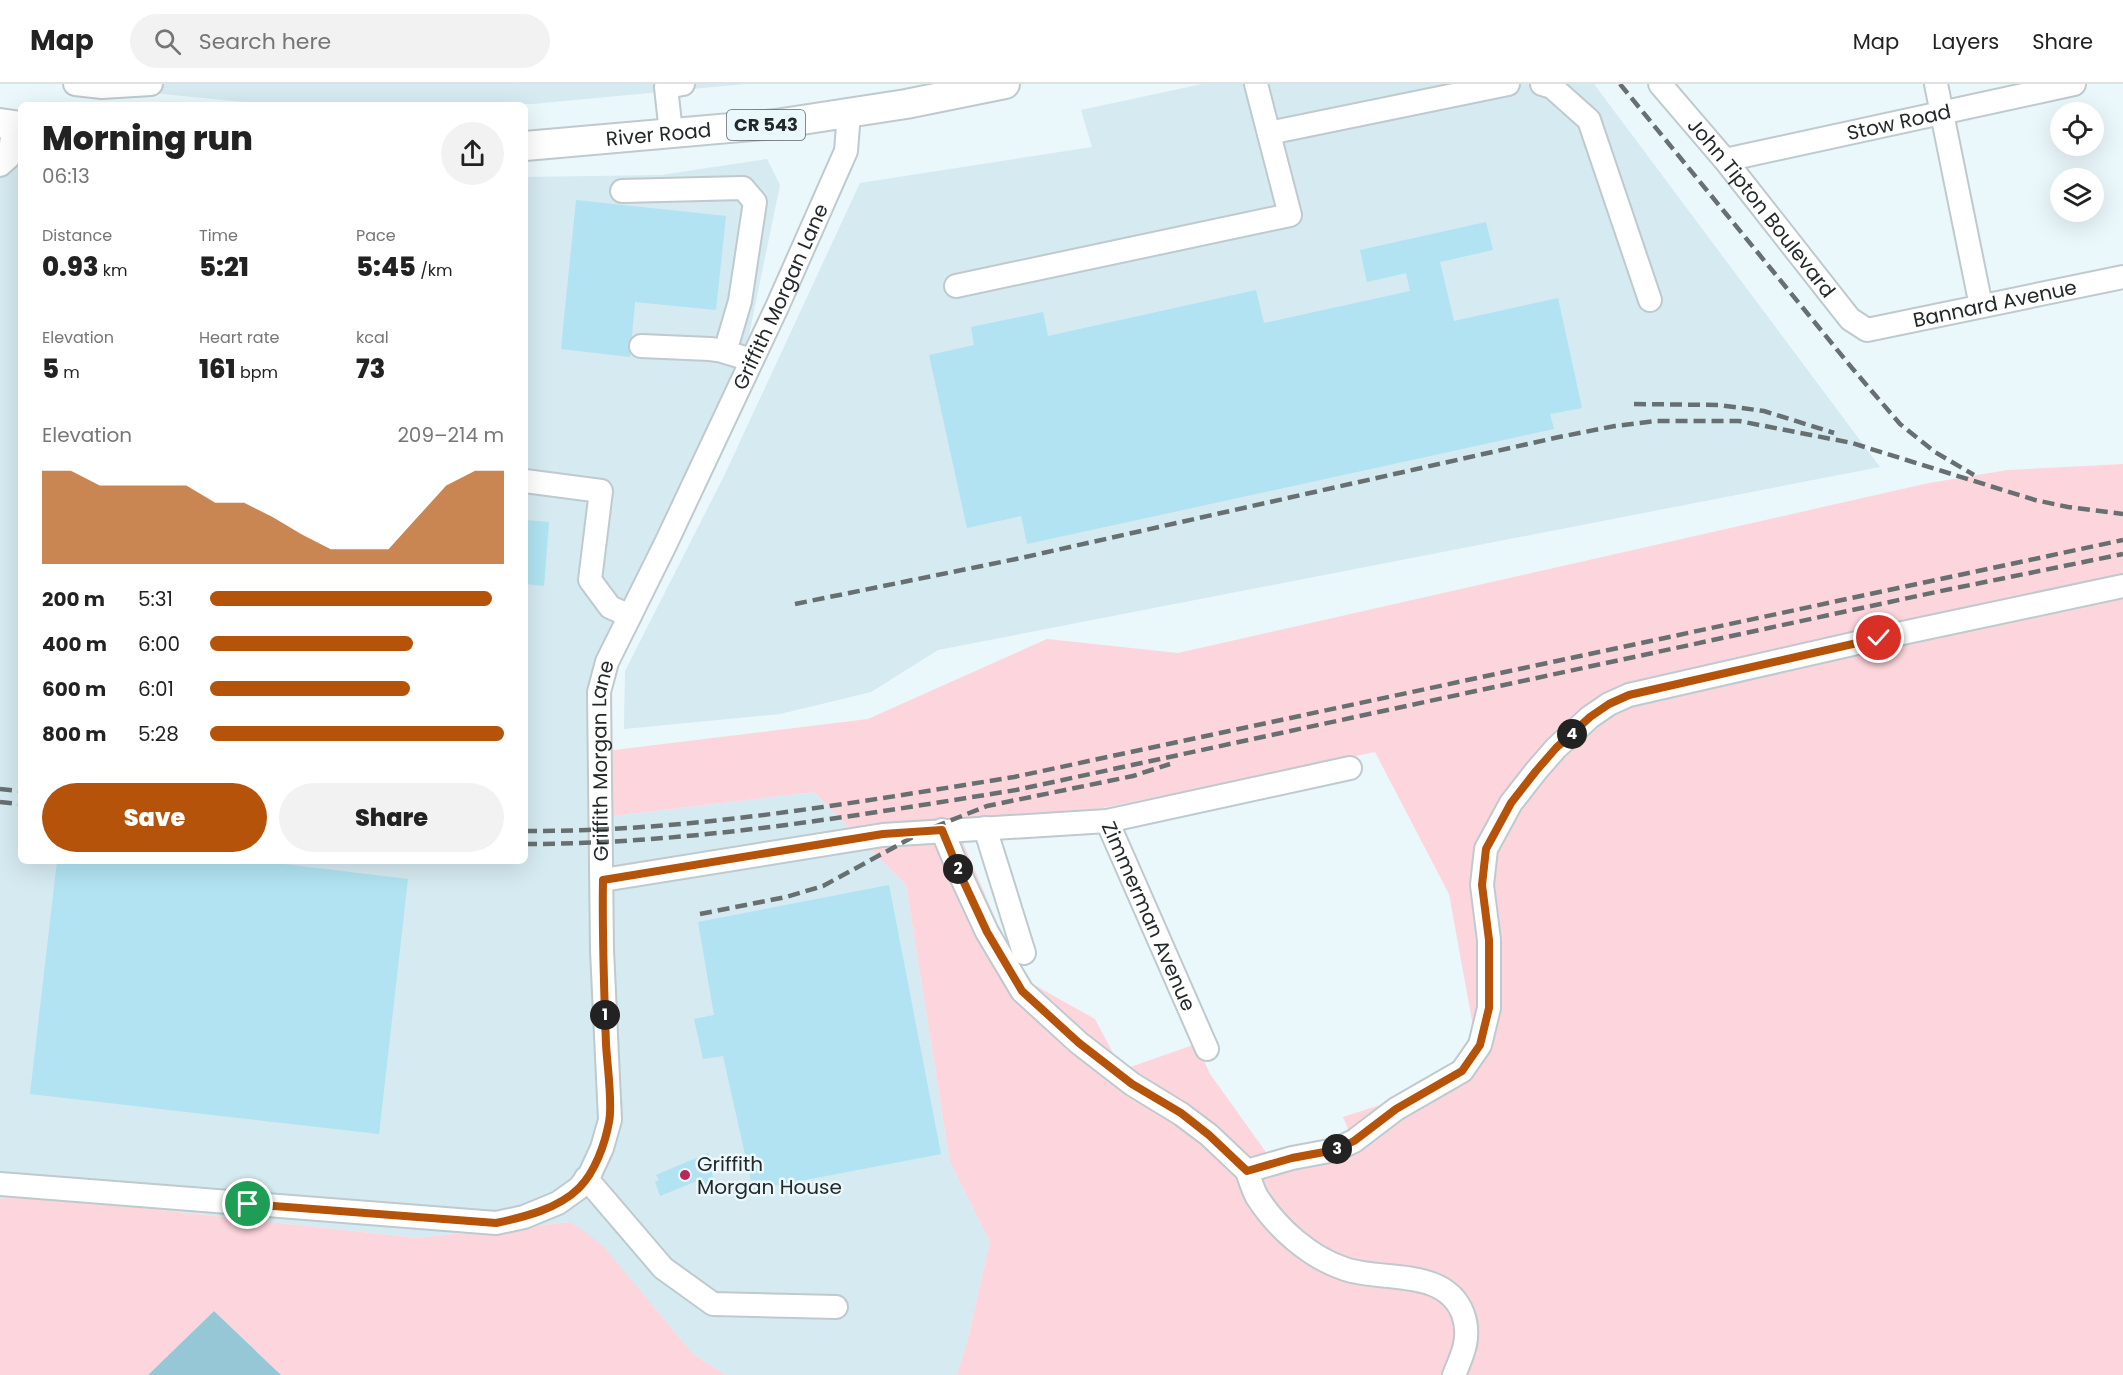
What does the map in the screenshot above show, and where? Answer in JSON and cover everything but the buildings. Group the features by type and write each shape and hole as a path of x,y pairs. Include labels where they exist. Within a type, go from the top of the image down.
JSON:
{"main road":[{"name":"River Road","path":"528,146 776,124 906,104 1005,84"}],"street":[{"path":"75,84 102,87 151,84"},
{"path":"956,286 1290,215 1256,84"},
{"path":"1269,133 1508,84"},
{"path":"1542,84 1552,87 1588,120 1650,300"},
{"name":"John Tipton Boulevard","path":"1660,84 1725,160 1850,319 1867,330"},
{"path":"1936,84 1981,306"},
{"name":"Stow Road","path":"1725,160 2074,84"},
{"path":"671,133 672,85"},
{"name":"Griffith Morgan Lane","path":"0,1184 496,1223 524,1217 558,1203 579,1188 602,1148 610,1120 602,950 603,880 599,692 607,662 752,360 846,151 849,137 849,113"},
{"path":"0,165 9,157 12,125"},
{"path":"622,191 743,188 755,202 740,301 725,351"},
{"name":"Bannard Avenue","path":"1867,330 2123,277"},
{"path":"640,346 710,349 725,351 752,360"},
{"path":"528,481 602,491 590,580 610,607 630,616"},
{"path":"1247,1171 1292,1158 1335,1150 1354,1141 1396,1109 1462,1071 1480,1045 1489,1008 1489,940 1482,885 1486,849 1511,803 1536,771 1556,748 1609,704 1641,692 2123,586"},
{"path":"1107,821 1350,768"},
{"name":"Zimmerman Avenue","path":"603,880 883,834 1107,821 1208,1049"},
{"path":"964,829 961,876 987,932 1022,991 1079,1043 1132,1084 1181,1113 1209,1135 1247,1171 1257,1196 1283,1228 1304,1247 1345,1270 1403,1278 1444,1289 1459,1303 1467,1326 1464,1351 1454,1375"},
{"path":"964,829 1024,953"},
{"path":"586,1178 663,1268 713,1304 836,1307"}],"shaded area":[{"path":"61,84 745,84 532,104 528,102 244,102"},
{"path":"1202,84 1594,84 1880,467 938,650 871,692 780,714 624,729 625,671 724,476 860,183 1092,147 1081,110"},
{"path":"0,158 18,160 18,864 528,864 528,177 661,175 767,159 780,185 737,393 599,692 613,816 814,792 906,885 950,1162 990,1242 957,1375 725,1375 693,1354 603,1247 571,1222 417,1238 24,1195 0,1199"},
{"path":"2123,464 2123,1375 957,1375 990,1242 950,1162 906,885 814,792 613,816 599,815 598,752 868,719 1047,639 1178,653 1929,483 2008,470","holes":["1375,752 1449,894 1475,1037 1463,1062 1389,1102 1343,1117 1351,1136 1268,1155 1210,1074 1196,1044 1122,1070 1095,1019 1020,977 964,845 964,828 1073,814"]},
{"path":"24,1195 417,1238 571,1222 603,1246 693,1354 725,1375 281,1375 214,1311 148,1375 0,1375 0,1199"}],"water":[{"path":"214,1311 281,1375 148,1375"}],"railway":[{"path":"1620,84 1900,424 1935,452 1974,475"},
{"path":"1634,404 1719,405 1764,411 1834,433"},
{"path":"795,604 1021,558 1559,437 1655,421 1739,421 1852,443 2035,500 2123,514"},
{"path":"528,831 648,827 709,821 831,806 1014,777 2123,540"},
{"path":"528,844 587,843 710,834 833,819 1016,790 1936,592 2123,554"},
{"path":"700,914 786,897 823,886 924,831 987,806 1133,776 1170,764"},
{"path":"0,789 18,791"},
{"path":"0,802 18,804"}],"place":[{"name":"Griffith Morgan House","path":"685,1175"}],"route":[{"path":"248,1204 496,1223 524,1217 558,1203 579,1188 590,1174 602,1148 610,1120 602,950 603,880 883,834 942,830 987,932 1022,991 1079,1043 1132,1084 1181,1113 1209,1135 1247,1171 1292,1158 1335,1150 1354,1141 1396,1109 1462,1071 1480,1045 1489,1008 1489,940 1482,885 1486,849 1511,803 1556,748 1590,717 1609,704 1629,695 1879,638"}]}
